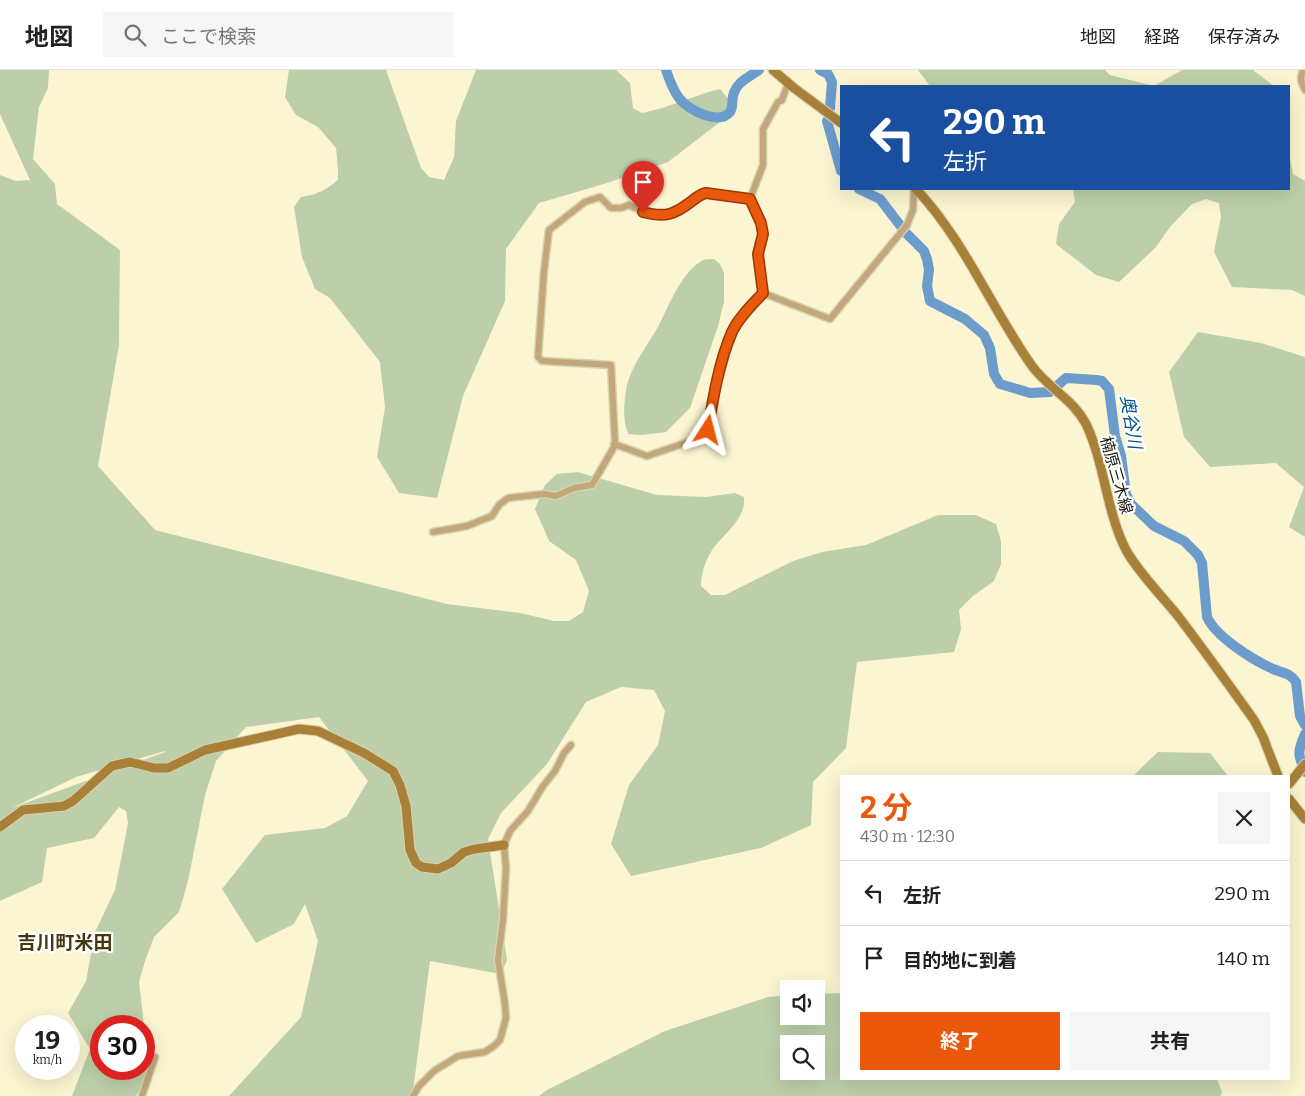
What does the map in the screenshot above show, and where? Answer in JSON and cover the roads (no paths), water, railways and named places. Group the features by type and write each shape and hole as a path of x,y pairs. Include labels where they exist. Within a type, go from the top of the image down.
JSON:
{"main road":[{"path":"773,70 840,122"},
{"name":"楠原三木線","path":"916,190 943,219 1033,368 1077,411 1086,424 1116,527 1127,551 1183,622 1254,720 1263,737 1278,775"},
{"path":"0,827 23,810 64,806 73,801 112,766 130,762 154,768 168,768 205,750 299,729 318,732 364,753 393,771 400,785 406,806 410,850 416,863 422,867 438,869 451,863 464,852 475,848 504,845"},
{"path":"1290,783 1305,764"},
{"path":"1290,800 1305,819"}],"street":[{"path":"1304,70 1301,74 1301,81 1305,90"},
{"path":"763,293 758,254 763,234 761,223 750,199 763,165 763,129 774,109 782,100 788,83"},
{"path":"763,293 830,319 907,225 913,210 915,190"},
{"path":"433,532 466,526 492,516 499,505 508,498 544,494 556,496 574,488 592,485 614,444 611,366 542,361 538,358 548,231 585,202 600,197 612,208 621,208 629,205 655,216 670,215 706,193 750,199"},
{"path":"614,444 647,456 700,438 708,430 718,381 732,332 744,313 763,293"},
{"path":"413,1096 419,1086 434,1071 458,1056 485,1052 500,1040 506,1018 498,960 506,868 504,845 510,831 528,810 555,771 564,752 571,745"},
{"path":"142,1096 147,1080"}],"waterway":[{"name":"奥谷川","path":"666,70 679,98 695,111 711,117 725,116 730,112 737,87 759,70"},
{"name":"奥谷川","path":"820,70 828,74 832,82 830,108"},
{"name":"奥谷川","path":"827,121 840,167"},
{"name":"奥谷川","path":"861,190 880,199 906,233 924,251 929,270 927,286 930,301 965,319 984,335 990,348 994,374 1000,384 1030,393 1050,392 1066,378 1102,381 1109,389 1115,436 1121,456 1126,494 1131,504 1154,526 1184,541 1198,555 1202,563 1207,617 1212,625 1227,640 1246,654 1294,679 1300,716 1305,725"},
{"name":"奥谷川","path":"1305,734 1299,753 1305,772"}],"district":[{"name":"吉川町米田","path":"65,942"}]}
